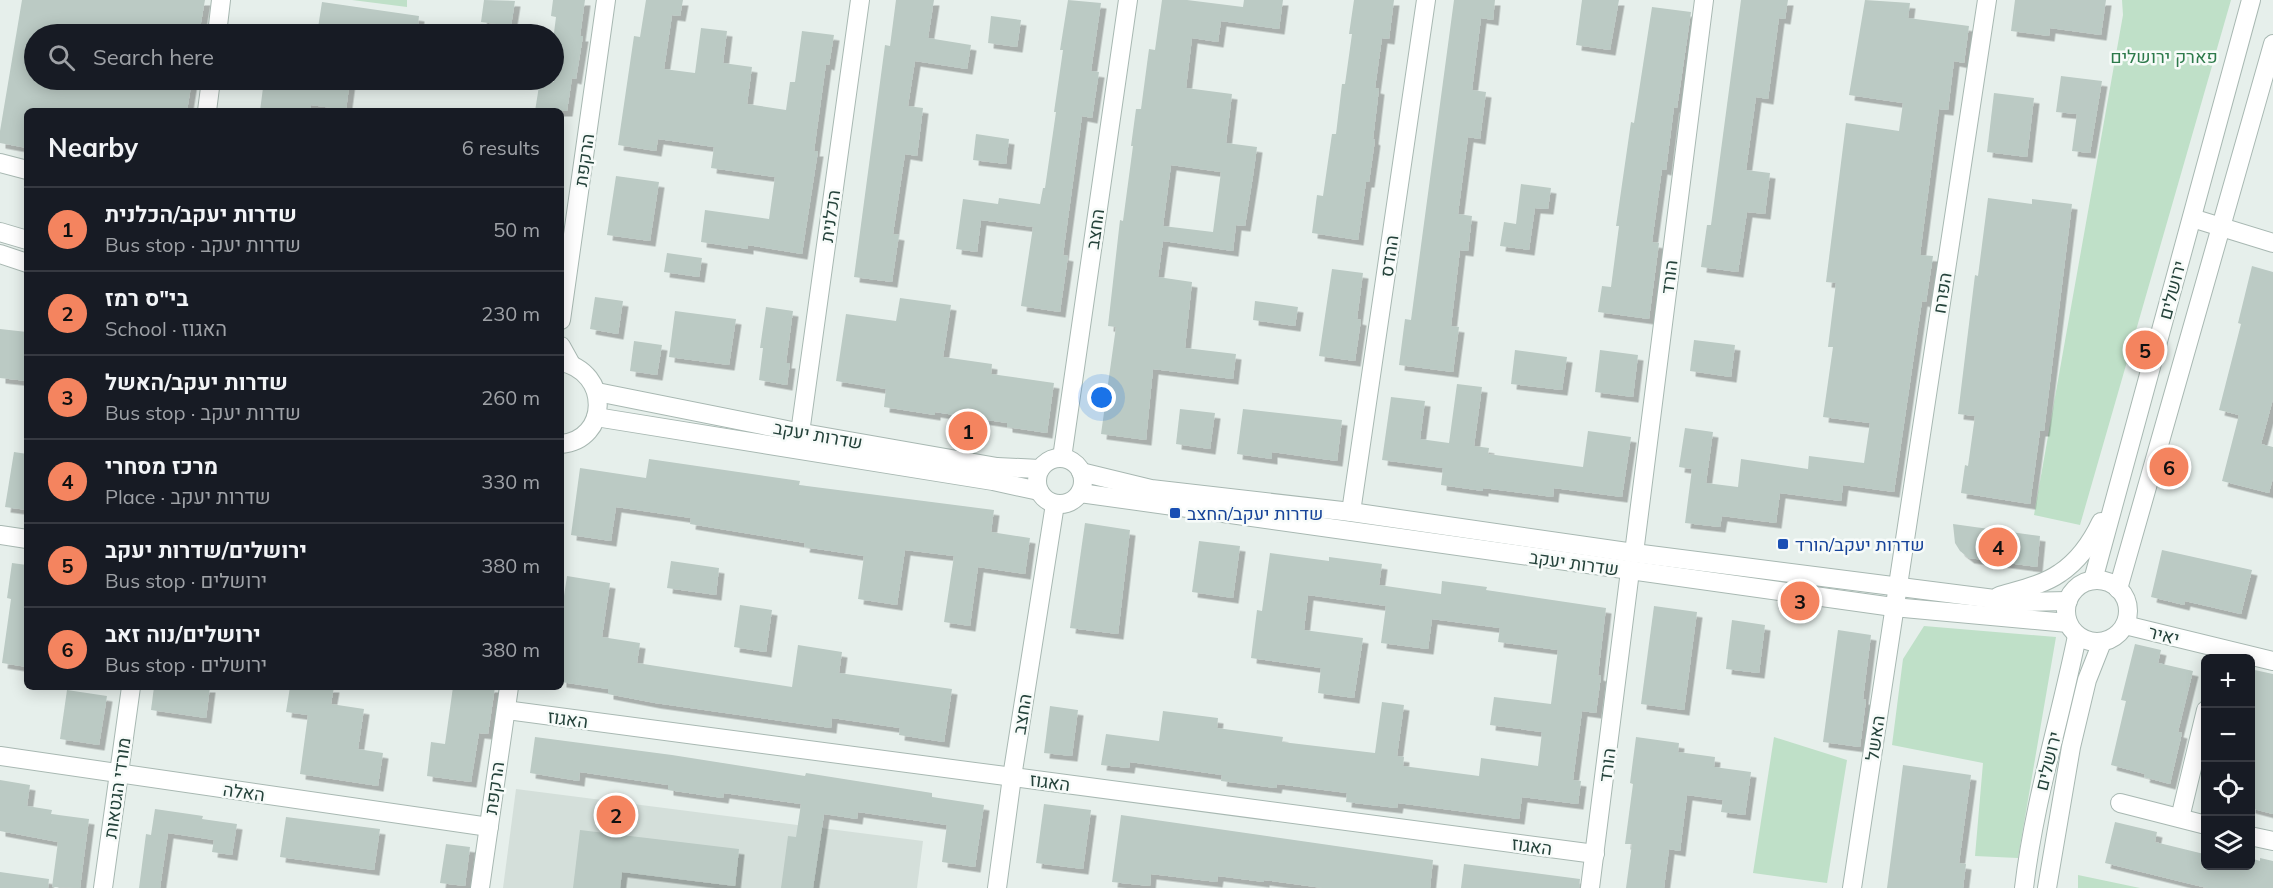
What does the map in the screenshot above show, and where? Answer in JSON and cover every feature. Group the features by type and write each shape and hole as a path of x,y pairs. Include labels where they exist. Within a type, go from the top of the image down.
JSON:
{"street":[{"path":"218,24 221,0"},
{"name":"הרקפת","path":"564,299 606,0"},
{"name":"הכלנית","path":"800,433 860,0"},
{"name":"החצב","path":"1062,458 1128,0"},
{"name":"ההדס","path":"1351,513 1426,0"},
{"name":"הורד","path":"1590,888 1704,0"},
{"name":"הפרח","path":"1896,587 1987,0"},
{"name":"ירושלים","path":"2093,580 2252,0"},
{"name":"ירושלים","path":"2118,589 2273,44"},
{"path":"207,108 210,90"},
{"path":"0,163 24,169"},
{"path":"2192,218 2273,243"},
{"path":"0,232 24,239"},
{"path":"0,255 24,262"},
{"path":"564,443 580,438 590,429 596,417 598,405 597,392 587,375 566,363"},
{"name":"שדרות יעקב","path":"597,392 800,433 997,467 1040,470"},
{"name":"שדרות יעקב","path":"596,417 993,481 1039,491"},
{"path":"1062,458 1074,462 1083,479 1080,493 1069,503 1055,504 1043,497 1037,484 1040,470 1049,461 1062,458"},
{"name":"שדרות יעקב","path":"1081,472 1150,489 1351,513 1893,607 2073,629"},
{"path":"1993,598 2029,587 2061,573 2091,542 2118,489"},
{"name":"שדרות יעקב","path":"1080,493 1632,562 1896,587 2018,602 2068,601"},
{"name":"החצב","path":"997,888 1055,504"},
{"path":"0,535 24,539"},
{"path":"2093,580 2107,582 2118,589 2127,602 2125,625 2115,637 2102,642 2085,640 2073,629 2066,615 2068,601 2075,589 2093,580"},
{"name":"האשל","path":"1852,888 1872,766 1896,587"},
{"name":"יאיר","path":"2125,625 2219,653 2273,661"},
{"name":"ירושלים","path":"2024,888 2040,794 2067,688 2073,629"},
{"name":"ירושלים","path":"2047,888 2071,747 2087,680 2102,642"},
{"name":"מורדי הגטאות","path":"103,888 131,690"},
{"name":"הרקפת","path":"480,888 509,690"},
{"name":"האגוז","path":"506,710 1595,854"},
{"path":"2180,818 2201,727"},
{"name":"האלה","path":"0,756 489,827"},
{"path":"2120,803 2201,824"},
{"path":"2255,837 2273,841"}],"shaded area":[{"path":"516,789 923,841 917,888 503,888"}],"green space":[{"path":"352,0 407,0 407,7"},
{"name":"פארק ירושלים","path":"2122,0 2231,0 2080,525 2034,515 2123,15"},
{"path":"1924,626 2056,637 2018,858 1975,856 1983,763 1892,745 1903,659"},
{"path":"1774,737 1847,760 1827,883 1753,873"},
{"path":"2078,875 2140,888 2078,888"}],"building":[{"path":"22,0 205,0 201,24 24,24 24,90 190,90 187,108 24,108 24,147 0,143 0,131"},
{"path":"484,0 515,1 511,24 481,22"},
{"path":"553,0 585,0 580,36 583,36 576,79 572,78 567,111 564,111 564,108 535,108 538,90 564,90 564,24 555,24 556,17 551,16"},
{"path":"646,0 683,0 680,16 672,15 664,69 695,73 701,28 727,31 723,63 752,67 747,104 786,110 790,82 795,82 802,31 834,35 829,65 826,64 814,151 818,151 802,254 748,245 748,249 701,242 705,210 769,219 775,177 711,168 714,147 658,139 656,151 618,145 634,36 640,37"},
{"path":"896,0 934,0 928,38 971,45 967,69 915,61 908,106 923,108 917,156 905,154 893,234 899,235 892,282 854,277 885,45 890,46"},
{"path":"1068,0 1101,3 1091,71 1099,72 1092,118 1082,116 1063,255 1068,256 1060,312 1021,306 1033,227 981,220 977,252 956,249 963,199 998,204 999,198 1040,204 1043,188 1045,188 1056,112 1054,112 1063,50 1060,50"},
{"path":"1162,0 1187,0 1243,7 1244,0 1283,0 1279,29 1221,21 1218,42 1192,38 1186,88 1232,94 1226,143 1257,147 1253,176 1245,226 1236,225 1233,251 1163,241 1158,277 1192,282 1185,348 1236,354 1233,379 1153,369 1146,440 1101,434 1116,327 1108,326 1120,220 1123,221 1136,109 1141,109 1149,49 1155,50","holes":["1171,165 1221,172 1213,232 1163,226"]},
{"path":"1354,0 1394,0 1389,39 1382,38 1375,88 1379,89 1373,139 1375,140 1369,182 1366,182 1358,240 1312,233 1317,195 1323,196 1332,134 1336,134 1342,84 1345,84 1352,34 1349,34"},
{"path":"1454,0 1495,0 1493,20 1481,18 1472,90 1486,92 1480,139 1468,137 1458,214 1472,216 1468,251 1460,250 1451,326 1459,327 1453,372 1399,365 1405,319 1411,320"},
{"path":"1582,0 1619,0 1610,50 1576,45"},
{"path":"1741,0 1788,0 1785,19 1779,18 1768,99 1756,97 1746,170 1770,173 1765,214 1747,212 1738,272 1701,267 1707,225 1711,225"},
{"path":"1865,0 1910,3 1908,18 1969,26 1964,63 1954,61 1948,110 1939,109 1920,255 1933,256 1926,302 1922,301 1894,492 1843,485 1841,501 1780,493 1776,523 1722,516 1720,527 1685,523 1692,469 1679,467 1685,428 1713,432 1706,483 1738,487 1741,459 1808,469 1809,456 1864,463 1870,423 1823,417 1833,347 1828,347 1836,283 1826,282 1846,123 1899,131 1903,103 1849,95"},
{"path":"2015,0 2106,0 2101,35 2050,28 2049,36 2011,31"},
{"path":"322,2 419,16 418,24 319,24"},
{"path":"1652,7 1691,12 1677,108 1674,107 1666,170 1662,169 1652,242 1659,243 1649,319 1598,312 1602,286 1611,287 1619,226 1616,226 1631,122 1634,123"},
{"path":"991,16 1021,20 1017,47 988,43"},
{"path":"2061,76 2102,81 2090,153 2072,151 2077,114 2056,112"},
{"path":"263,90 349,90 346,108 311,105 310,108 260,108"},
{"path":"1994,93 2034,98 2027,157 1987,152"},
{"path":"976,134 1009,139 1006,164 973,160"},
{"path":"616,176 659,182 650,241 607,235"},
{"path":"1521,184 1551,188 1548,209 1535,208 1529,250 1500,246 1504,222 1516,224"},
{"path":"1988,198 2032,204 2032,199 2072,204 2044,431 2040,431 2030,504 1961,493 1965,465 1968,466 1975,416 1958,414 1975,275 1978,276"},
{"path":"667,253 702,258 699,277 664,272"},
{"path":"2252,266 2273,272 2273,399 2261,444 2273,447 2273,478 2269,493 2222,481 2239,415 2219,410 2241,324 2238,323"},
{"path":"1332,269 1363,273 1357,319 1361,320 1355,361 1319,356"},
{"path":"595,297 623,301 618,334 590,329"},
{"path":"900,298 951,305 943,357 992,364 991,374 1054,383 1047,433 1007,427 1007,423 884,407 886,389 836,381 846,314 896,321"},
{"path":"1255,301 1298,307 1295,326 1253,320"},
{"path":"766,307 793,311 786,363 790,363 787,385 759,380 763,348 760,348"},
{"path":"675,311 736,319 729,365 669,357"},
{"path":"0,329 24,332 24,381 0,378"},
{"path":"1694,340 1735,345 1731,377 1690,371"},
{"path":"634,341 662,345 657,375 630,371"},
{"path":"1515,350 1567,357 1562,390 1511,384"},
{"path":"1600,350 1638,355 1633,397 1595,392"},
{"path":"1457,384 1482,387 1474,446 1489,448 1488,454 1583,467 1588,431 1631,437 1622,497 1554,488 1553,497 1441,485 1443,468 1382,460 1391,397 1425,401 1420,439 1449,443"},
{"path":"1180,409 1215,413 1210,449 1176,444"},
{"path":"1243,409 1342,420 1337,461 1272,452 1272,459 1237,454"},
{"path":"14,452 24,454 24,510 5,507"},
{"path":"649,459 800,481 799,485 994,510 991,532 1030,538 1025,574 978,567 970,626 944,622 954,556 905,550 897,605 858,599 864,556 804,547 805,543 690,524 691,518 616,507 611,541 571,535 580,468 646,478"},
{"path":"1085,523 1130,530 1118,634 1070,628"},
{"path":"1953,524 2040,536 2037,567 1969,558 1960,551 1955,543"},
{"path":"1199,541 1240,546 1233,598 1192,592"},
{"path":"2162,550 2252,570 2241,614 2185,601 2184,605 2151,597"},
{"path":"1270,553 1329,561 1329,557 1382,564 1379,585 1441,594 1442,581 1606,608 1596,713 1582,711 1573,780 1581,781 1578,804 1522,797 1519,819 1398,803 1397,808 1346,802 1347,793 1277,784 1276,788 1221,781 1222,775 1130,762 1129,768 1101,765 1106,734 1159,741 1163,711 1218,718 1217,728 1283,737 1282,742 1375,753 1382,702 1404,705 1397,756 1404,757 1403,766 1479,776 1481,758 1538,766 1542,732 1490,725 1494,697 1551,704 1558,650 1498,642 1500,628 1432,619 1428,649 1381,643 1386,606 1308,595 1304,630 1363,638 1354,698 1318,693 1321,668 1251,658 1257,610 1262,611"},
{"path":"671,561 719,568 716,595 667,588"},
{"path":"12,563 24,565 24,667 2,663 11,599 7,598"},
{"path":"567,576 610,583 602,637 640,643 637,663 792,687 798,645 842,652 839,673 952,689 944,742 899,735 900,728 832,718 831,728 655,703 608,694 608,689 564,682 564,596"},
{"path":"740,605 772,610 766,652 734,647"},
{"path":"1654,606 1697,612 1684,710 1641,704"},
{"path":"1732,620 1765,625 1759,673 1726,669"},
{"path":"1838,630 1871,635 1860,747 1823,742"},
{"path":"2135,644 2161,650 2158,663 2193,671 2178,732 2182,733 2170,784 2144,777 2145,774 2111,765 2126,701 2121,700"},
{"path":"2255,670 2273,674 2273,814 2255,809"},
{"path":"67,690 107,696 99,745 60,739"},
{"path":"154,690 210,690 206,718 151,710"},
{"path":"290,690 333,690 331,704 364,709 358,749 383,753 378,786 300,774 308,715 286,712"},
{"path":"453,690 495,690 488,734 479,733 471,782 427,776 431,742 445,744"},
{"path":"1050,706 1078,710 1072,756 1044,753"},
{"path":"535,737 805,776 806,773 932,793 932,797 984,805 975,867 942,862 947,825 858,812 857,819 824,814 813,888 781,888 788,836 796,837 801,804 724,793 723,798 668,790 668,785 580,772 579,781 530,773"},
{"path":"1636,737 1679,743 1678,752 1715,757 1714,767 1751,772 1745,815 1721,812 1723,800 1687,795 1680,851 1669,849 1664,888 1626,888 1632,844 1625,844 1633,784 1630,783"},
{"path":"1903,765 1971,775 1959,863 1966,864 1963,888 1887,888"},
{"path":"0,780 30,785 27,806 52,810 51,814 89,819 80,888 52,887 58,842 0,831"},
{"path":"1044,804 1091,810 1083,869 1036,863"},
{"path":"155,809 237,824 232,855 212,852 214,840 168,833 160,888 139,888 146,834 151,835"},
{"path":"1121,815 1433,860 1430,888 1323,888 1218,876 1217,882 1151,874 1150,886 1112,882"},
{"path":"286,817 380,829 374,870 280,857"},
{"path":"2115,822 2157,832 2155,842 2201,853 2201,870 2255,870 2255,860 2260,861 2260,858 2273,861 2273,888 2207,888 2105,863"},
{"path":"580,830 739,849 735,886 622,872 620,888 573,888"},
{"path":"446,844 470,847 465,886 440,883"},
{"path":"1464,864 1580,879 1579,888 1461,888"},
{"path":"0,872 49,879 48,888 0,888"}],"place":[{"name":"ירושלים/שדרות יעקב","path":"2145,350"},
{"name":"שדרות יעקב/הכלנית","path":"968,431"},
{"name":"ירושלים/נוה זאב","path":"2169,467"},
{"name":"שדרות יעקב/החצב","path":"1175,513"},
{"name":"שדרות יעקב/הורד","path":"1783,544"},
{"name":"מרכז מסחרי","path":"1998,547"},
{"name":"שדרות יעקב/האשל","path":"1800,601"},
{"name":"בי\"ס רמז","path":"616,815"}]}
